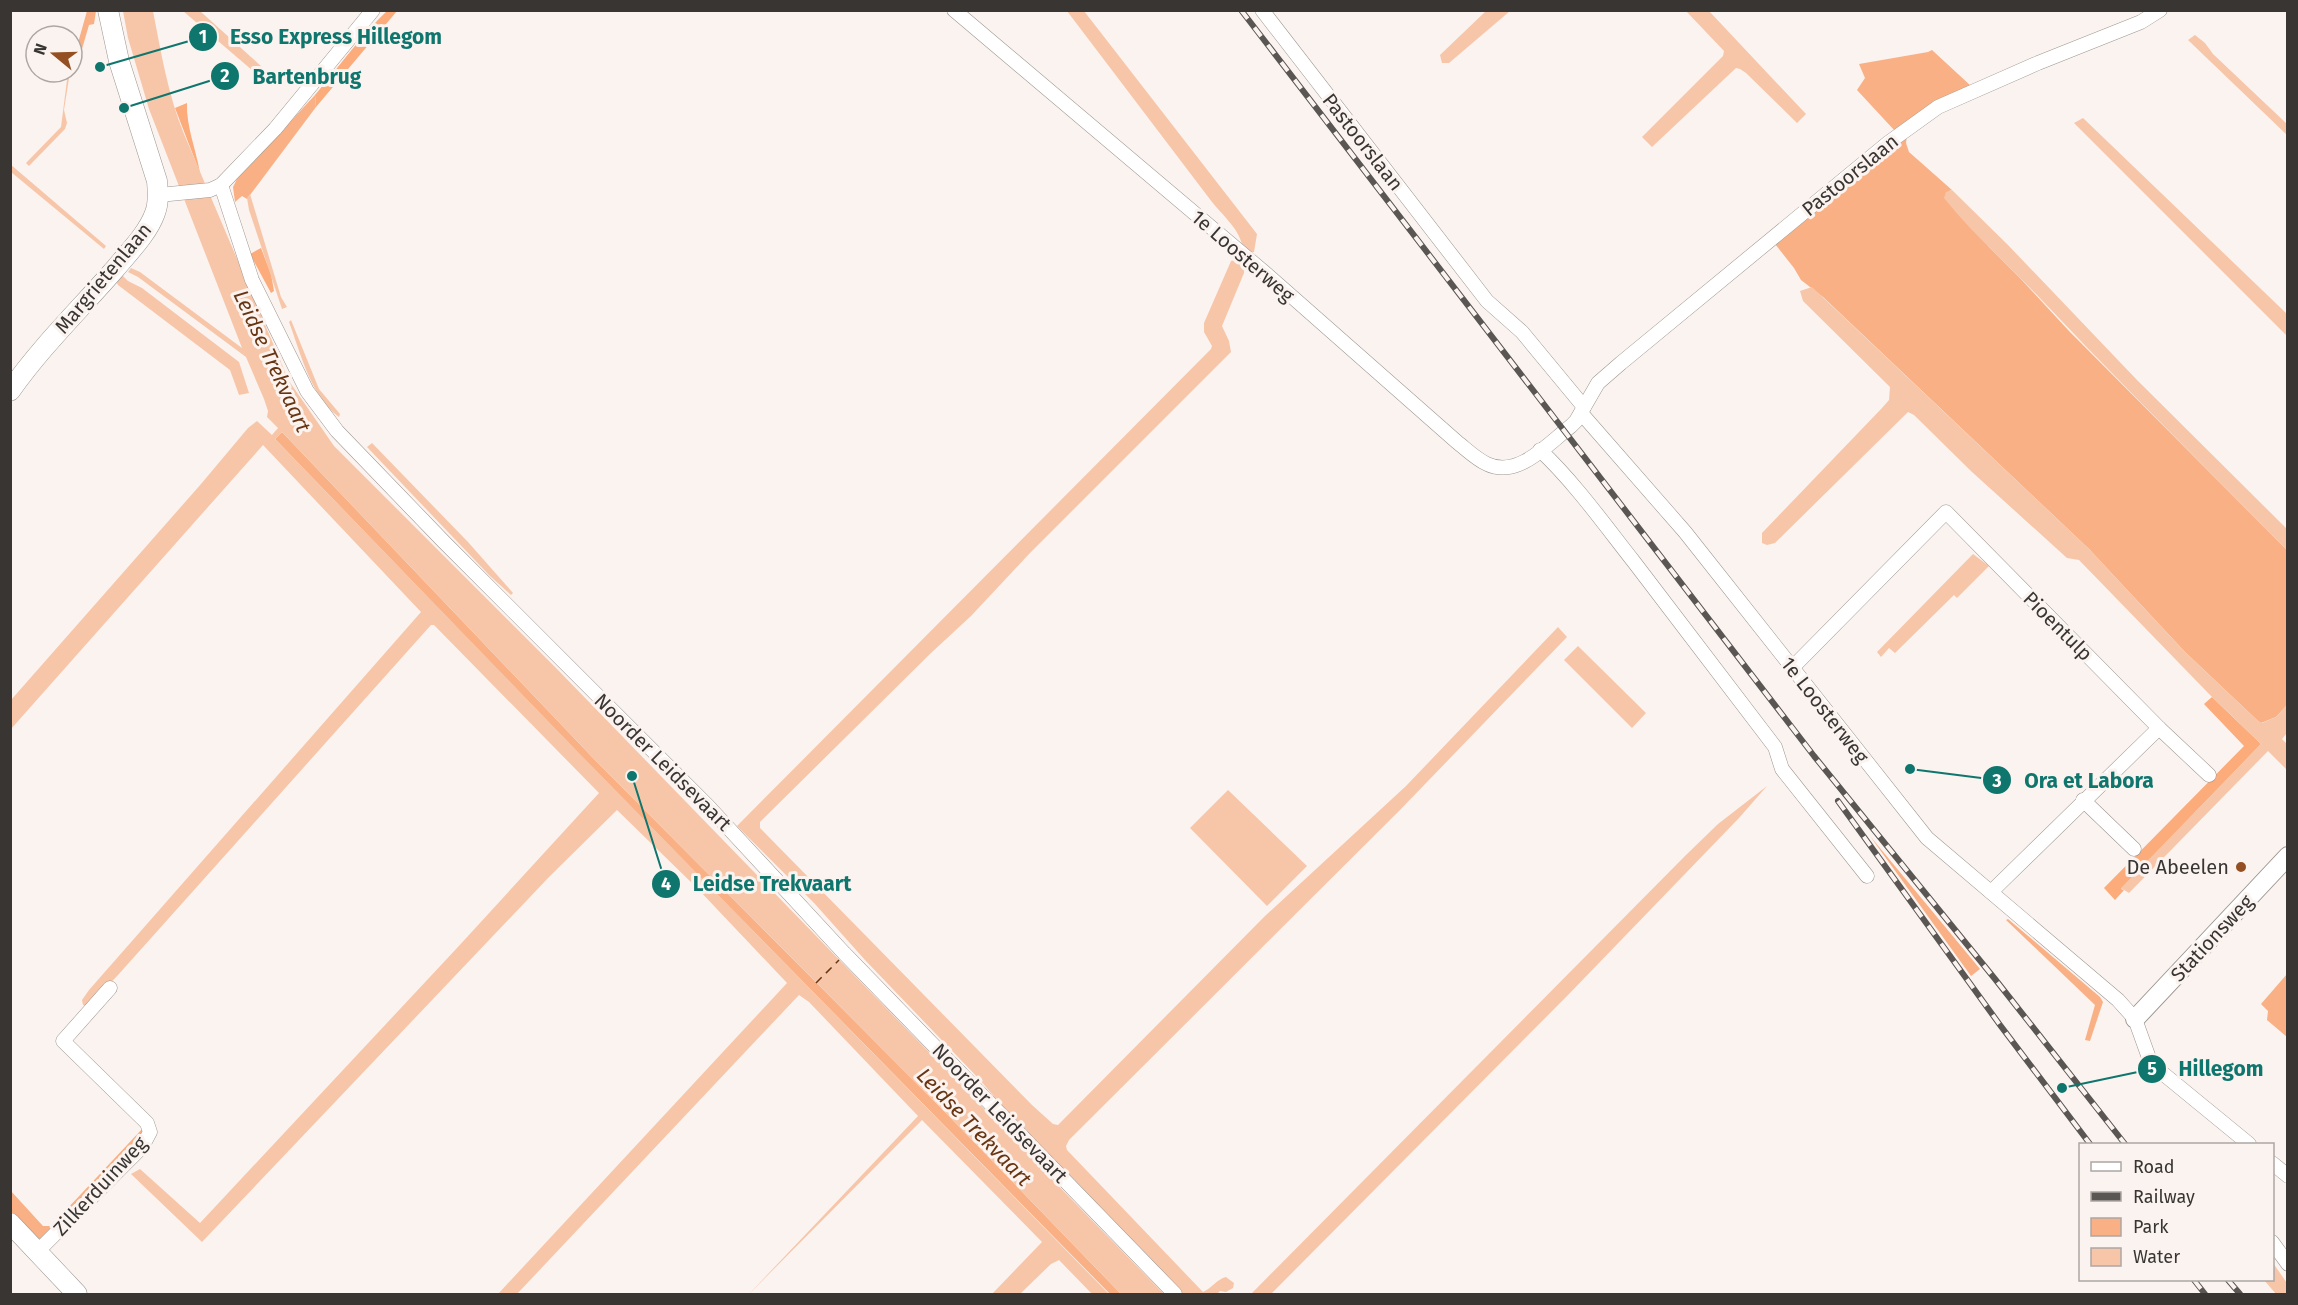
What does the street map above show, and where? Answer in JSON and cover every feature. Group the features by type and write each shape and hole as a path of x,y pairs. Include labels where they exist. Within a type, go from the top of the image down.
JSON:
{"main road":[{"path":"108,10 119,61 157,181 159,195"},
{"name":"Margrietenlaan","path":"10,391 58,331 133,247 152,221 159,195"},
{"name":"Zilkerduinweg","path":"10,1223 77,1294"}],"street":[{"path":"159,195 215,188 274,129 374,10"},
{"name":"1e Loosterweg","path":"954,10 1233,246 1416,407 1482,461 1498,468 1522,464 1576,421 1583,410 1685,532 1927,838 2091,976 2135,1019"},
{"name":"Pastoorslaan","path":"1262,10 1487,301 1522,332 1583,410 1598,383 1621,363 1888,143 1938,107 2141,21 2160,10"},
{"name":"Noorder Leidsevaart","path":"215,188 252,280 307,390 337,432 708,806 844,953 1175,1294"},
{"path":"1540,450 1557,466 1580,494 1689,633 1775,747 1782,769 1867,876"},
{"name":"Pioentulp","path":"1792,668 1946,512 2159,728"},
{"path":"1991,892 2159,728 2209,776"},
{"path":"2084,801 2133,849"},
{"name":"Stationsweg","path":"2135,1019 2288,856"},
{"name":"Zilkerduinweg","path":"37,1252 142,1147 150,1132 147,1123 63,1041 110,988"},
{"path":"2135,1019 2149,1058 2155,1067 2248,1143"},
{"path":"2274,1165 2288,1176"},
{"path":"2274,1245 2288,1264"}],"green space":[{"path":"87,11 96,11 94,24 89,25 84,42 83,24"},
{"path":"1932,50 1971,86 1895,131 1857,90 1865,78 1859,64"},
{"path":"315,95 316,107 247,199 242,196 235,202 233,187 237,179"},
{"path":"1907,136 1906,143 1909,152 1952,190 1949,191 1989,247 2069,331 2287,550 2287,705 2276,717 2261,723 2258,721 2185,652 2089,549 1823,297 1801,280 1775,244"},
{"path":"282,432 595,760 942,1109 1121,1294 1110,1294 583,758 275,439"},
{"path":"1870,836 1980,969 1971,976"},
{"path":"2008,919 2100,997 2103,1002 2090,1041 2085,1040 2095,1005 2006,920"},
{"path":"2287,974 2287,1037 2267,1020 2268,1011 2261,1004"},
{"path":"143,1128 144,1139 39,1241 11,1212 10,1190 43,1226 51,1226"}],"shaded area":[{"path":"388,10 397,11 316,107 315,95 359,40"},
{"path":"187,103 190,129 200,173 175,108"},
{"path":"261,248 271,274 274,291 271,293 250,254"},
{"path":"2212,697 2261,744 2121,889 2124,890 2115,900 2104,888 2244,746 2204,704"}],"water":[{"path":"123,11 153,11 169,89 184,134 289,381 334,446 558,670 1024,1150 1032,1141 980,1080 865,960 815,904 737,826 1211,349 1212,346 1204,332 1204,323 1231,261 1236,260 1244,265 1244,273 1222,326 1231,352 1029,554 971,616 760,822 760,828 1032,1105 1053,1124 1058,1125 1265,916 1406,786 1558,627 1567,637 1400,810 1069,1140 1066,1146 1067,1150 1203,1292 1226,1277 1234,1283 1233,1288 1217,1294 1182,1294 1047,1157 1039,1166 1164,1294 1121,1294 942,1109 595,760 282,432 275,439 1109,1294 1092,1294 1059,1260 1051,1264 1020,1294 992,1294 1042,1242 922,1120 749,1294 918,1116 809,1002 799,995 517,1294 498,1294 787,983 697,888 617,810 549,877 202,1242 131,1174 140,1169 200,1223 599,793 434,625 431,625 118,975 88,1006 83,1005 82,1000 89,990 421,612 263,445 11,729 11,700 248,428 257,421 272,435 278,428 267,417 268,411 264,399 246,357 128,272 131,268 140,272 242,348 149,109 128,38"},
{"path":"183,11 200,11 272,76 272,79 266,82"},
{"path":"1067,11 1084,11 1257,234 1254,252 1248,253 1243,249 1239,235 1231,224"},
{"path":"1486,11 1510,11 1449,63 1442,63 1440,55"},
{"path":"1686,11 1709,11 1806,114 1797,123 1746,73 1736,68 1652,147 1642,137 1723,56 1724,51"},
{"path":"2195,35 2287,124 2287,135 2188,40"},
{"path":"68,84 64,110 67,123 65,129 29,166 26,163 61,127"},
{"path":"2083,118 2287,314 2287,336 2074,123"},
{"path":"10,164 106,246 104,249 11,172"},
{"path":"1952,190 2137,380 2287,529 2287,550 1966,223 1944,198 1946,192"},
{"path":"250,194 281,297 287,307 282,309 249,210 247,198"},
{"path":"123,276 239,362 249,393 239,395 230,370 118,285 116,281"},
{"path":"1812,287 2089,549 2185,652 2258,721 2262,723 2276,717 2287,705 2287,733 2282,739 2287,744 2287,770 2268,751 2129,893 2121,888 2261,744 2079,560 2067,558 1972,472 1914,415 1908,412 1775,543 1767,545 1762,543 1762,533 1889,400 1890,387 1803,301 1800,291"},
{"path":"291,320 319,389 340,414 339,417 329,408 314,386 302,360 289,322"},
{"path":"372,443 468,542 513,593 511,595 490,576 367,447"},
{"path":"1973,554 1989,566 1957,598 1954,595 1895,653 1889,648 1881,657 1877,652"},
{"path":"1578,646 1646,713 1632,728 1564,660"},
{"path":"1767,786 1569,994 1271,1294 1251,1294 1686,855 1718,824"},
{"path":"1228,790 1307,866 1267,906 1190,828"},
{"path":"2274,1264 2287,1283 2287,1294 2276,1294 2265,1281 2274,1281"}],"ferry route":[{"path":"816,983 839,960"}],"railway":[{"path":"1241,10 1814,756 2124,1143"},
{"path":"1838,801 2000,1025 2089,1143"},
{"path":"2195,1281 2205,1294"},
{"path":"2229,1281 2240,1294"}],"place":[{"name":"Esso Express Hillegom","path":"100,67"},
{"name":"Bartenbrug","path":"124,108"},
{"name":"Ora et Labora","path":"1910,769"},
{"name":"Leidse Trekvaart","path":"632,776"},
{"name":"De Abeelen","path":"2241,867"},
{"name":"Hillegom","path":"2062,1088"}]}
